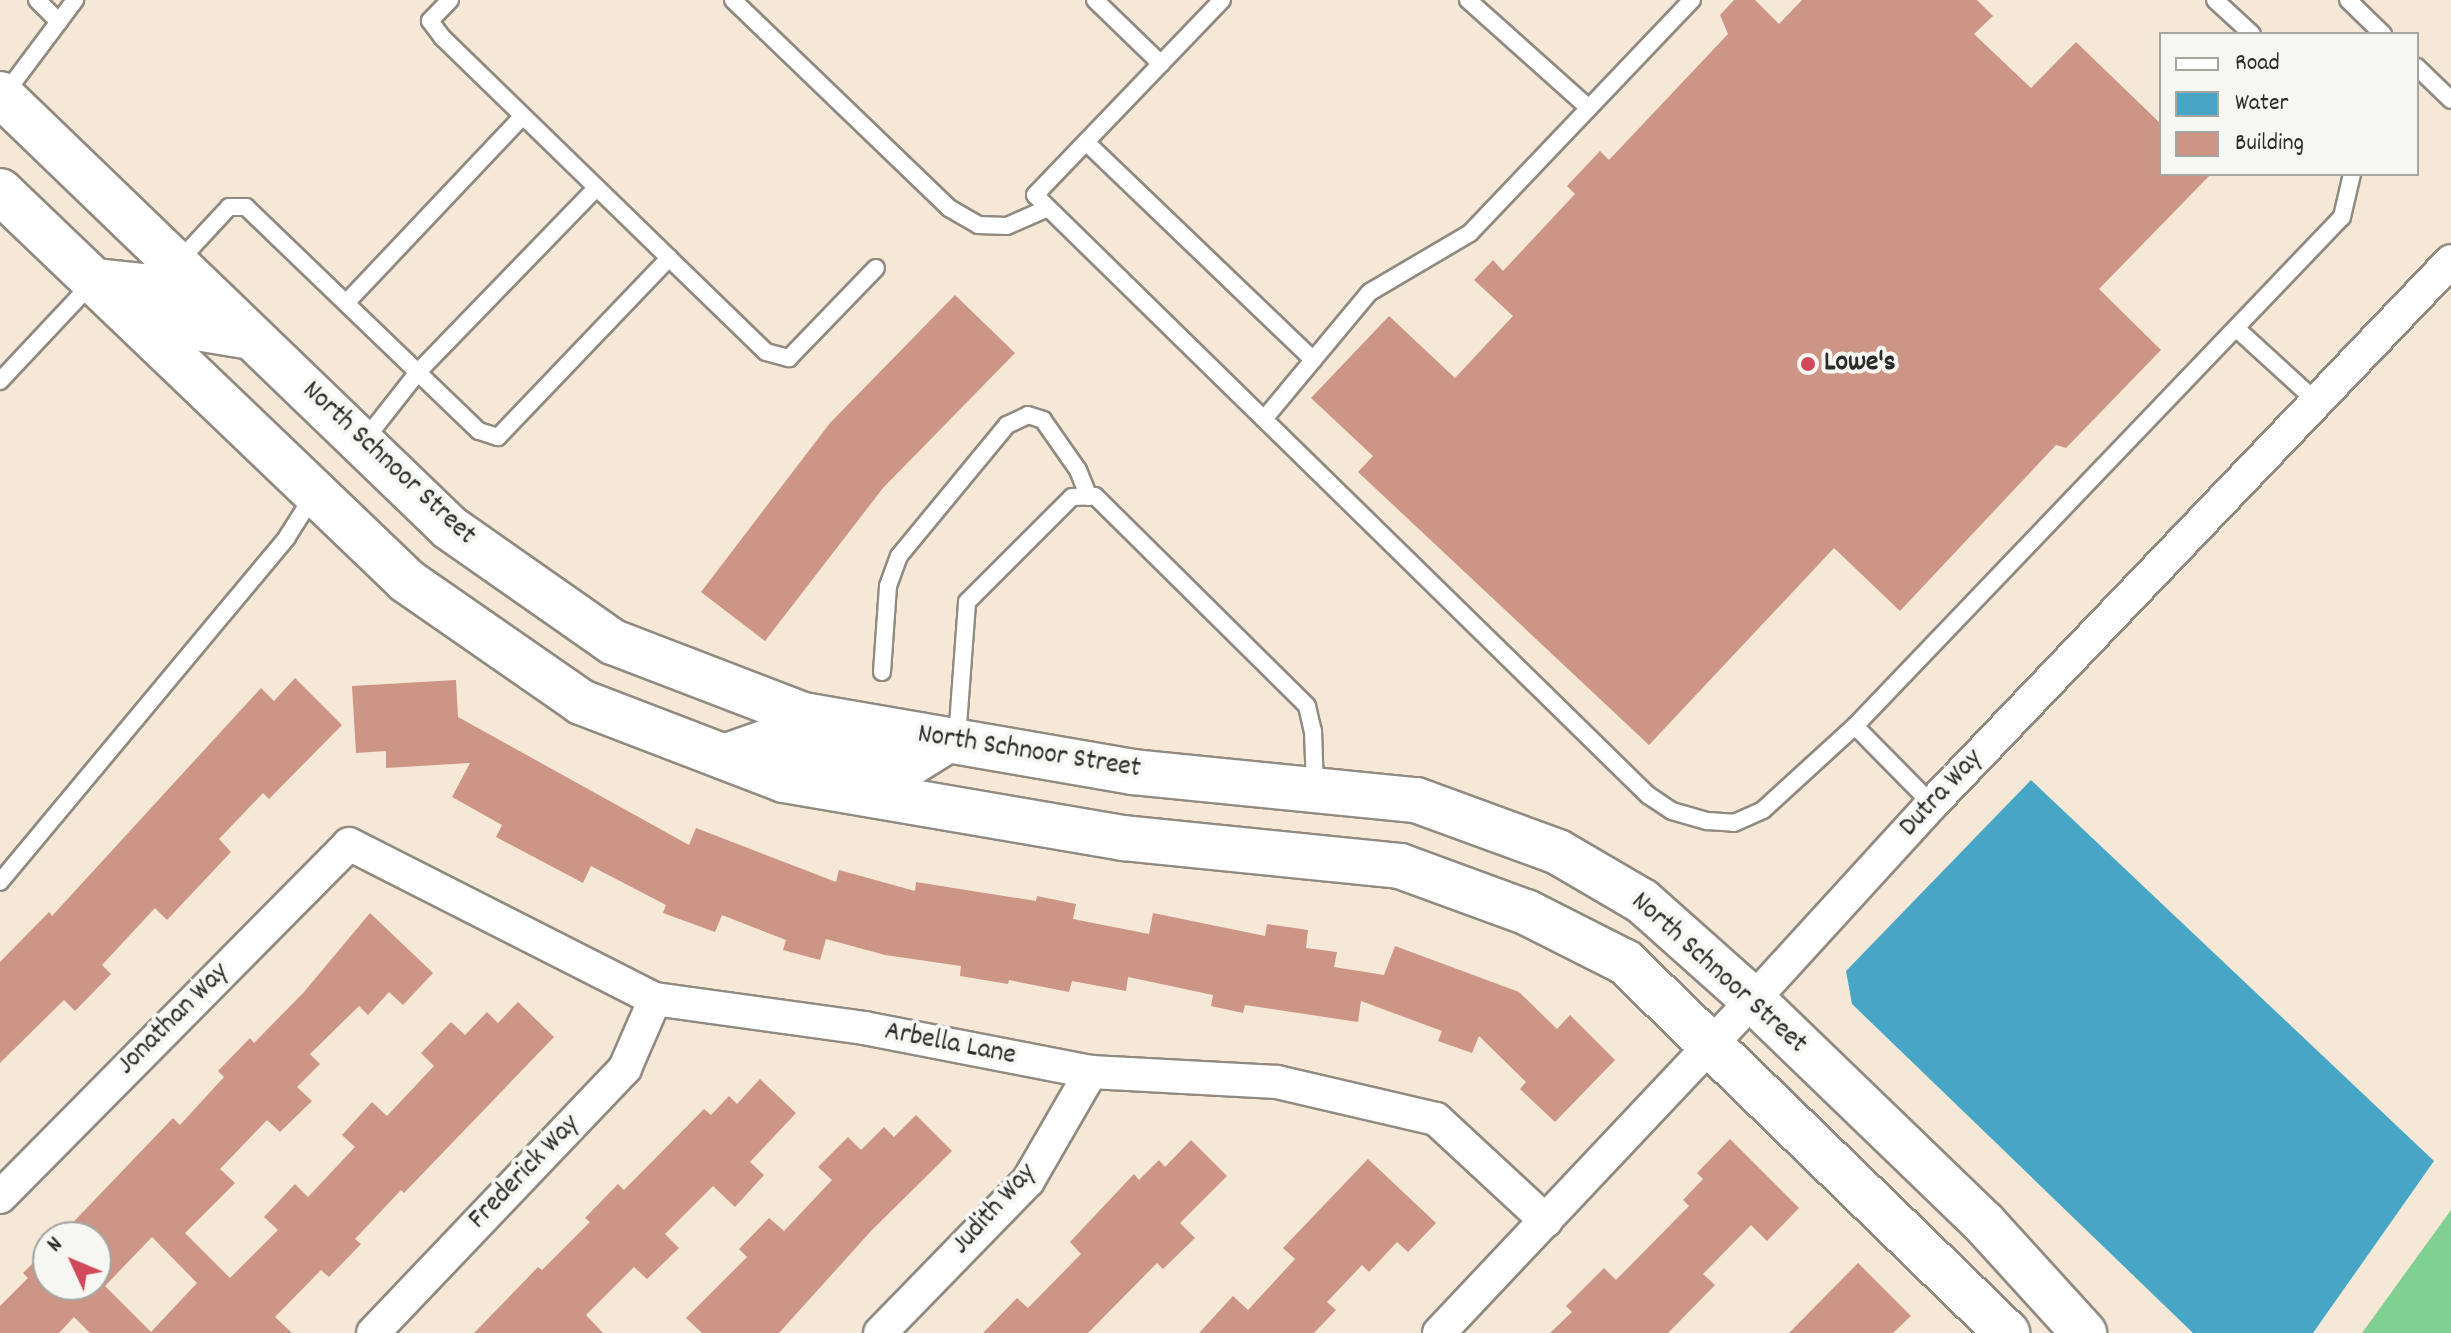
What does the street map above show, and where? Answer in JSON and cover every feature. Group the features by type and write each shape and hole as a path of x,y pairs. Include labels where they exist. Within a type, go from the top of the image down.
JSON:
{"street":[{"name":"North Schnoor Street","path":"1,96 450,528 613,642 803,715 1133,772 1416,800 1558,852 1642,901 1753,1000 1984,1223 2084,1333"},
{"name":"North Schnoor Street","path":"0,191 407,581 581,702 784,780 1124,838 1400,866 1526,912 1625,962 2007,1333"},
{"name":"Dutra Way","path":"1439,1333 1753,1000 1932,804 2451,261"},
{"path":"94,281 151,287 197,328 251,337"},
{"path":"316,492 362,443"},
{"path":"724,757 769,741 898,771 952,740"},
{"name":"Arbella Lane","path":"349,844 655,999 864,1028 1091,1072 1277,1082 1436,1119 1546,1221"},
{"name":"Jonathan Way","path":"0,1197 349,844"},
{"name":"Frederick Way","path":"373,1333 625,1068 655,999"},
{"name":"Judith Way","path":"880,1333 1028,1181 1091,1072"}],"lane":[{"path":"37,0 59,22"},
{"path":"1,96 75,0"},
{"path":"450,0 430,21 443,38 766,352 789,358 876,268"},
{"path":"733,0 949,208 978,225 1007,226 1048,208"},
{"path":"1095,0 1161,64"},
{"path":"1222,0 1035,195 1648,795 1672,811 1708,821 1734,823 1763,810 1855,726 2342,217 2352,176"},
{"path":"1468,0 1589,108"},
{"path":"1264,419 1370,292 1470,233 1692,0"},
{"path":"2215,0 2250,32"},
{"path":"2348,0 2381,32"},
{"path":"2419,69 2451,100"},
{"path":"346,303 523,116"},
{"path":"1086,142 1313,360"},
{"path":"362,443 418,372 596,188"},
{"path":"176,264 229,207 246,207 479,431 498,437 669,258"},
{"path":"0,381 94,281"},
{"path":"2237,329 2317,402"},
{"path":"882,672 888,586 899,556 1007,425 1028,415 1043,420 1078,470 1089,497"},
{"path":"0,882 287,537 316,492"},
{"path":"952,740 967,602 1072,497 1095,496 1307,706 1313,731 1315,789"},
{"path":"1855,726 1932,804"}],"green space":[{"path":"2451,1210 2451,1333 2362,1333"}],"water":[{"path":"2031,780 2434,1161 2313,1333 2193,1333 1852,1004 1846,971"}],"building":[{"name":"Lowe's","path":"1734,0 1755,0 1779,24 1802,0 1977,0 1993,16 1974,34 2031,88 2076,42 2159,122 2159,176 2209,176 2099,289 2161,350 2066,448 2056,445 1900,611 1834,548 1649,745 1358,472 1373,456 1311,398 1389,316 1455,378 1513,316 1474,280 1493,260 1503,271 1575,194 1567,186 1600,151 1609,160 1728,34 1720,15"},
{"path":"955,295 1015,353 883,488 765,641 701,592 830,423"},
{"path":"295,678 342,725 269,799 263,793 219,839 231,852 167,920 155,908 102,965 111,974 75,1011 64,1000 0,1063 0,962 49,912 52,916 261,688 274,701"},
{"path":"456,680 458,717 689,845 696,828 836,882 839,870 915,891 916,882 1036,901 1037,896 1076,904 1073,919 1149,934 1153,913 1265,936 1267,924 1308,930 1306,948 1337,952 1334,967 1384,975 1395,946 1519,992 1557,1029 1570,1015 1615,1060 1555,1122 1520,1089 1526,1082 1479,1036 1472,1053 1438,1041 1442,1031 1361,1001 1358,1022 1245,1005 1243,1013 1211,1006 1213,995 1128,977 1126,991 1072,981 1069,992 1009,980 1008,984 960,976 961,966 885,955 826,939 820,960 783,950 786,940 722,915 715,932 663,913 666,905 591,866 583,883 496,837 502,825 452,797 470,763 386,768 386,751 356,753 352,686"},
{"path":"370,913 433,973 403,1005 389,992 368,1015 359,1006 310,1054 320,1064 297,1087 312,1101 280,1132 267,1120 220,1169 235,1183 185,1233 230,1278 278,1230 264,1217 295,1184 308,1197 355,1147 342,1135 372,1102 387,1116 434,1066 421,1053 451,1022 465,1035 487,1012 498,1023 518,1002 554,1037 404,1193 401,1190 355,1239 361,1244 329,1277 321,1270 275,1317 292,1333 90,1333 74,1317 59,1333 0,1333 0,1306 28,1278 23,1273 32,1264 32,1301 112,1301 112,1293 151,1332 197,1283 152,1237 112,1279 112,1221 74,1221 173,1118 180,1125 224,1077 218,1071 250,1038 254,1043 304,992"},
{"path":"760,1079 796,1113 750,1162 764,1175 735,1207 713,1186 665,1234 679,1248 647,1279 634,1267 586,1315 603,1333 474,1333 538,1267 542,1270 590,1222 585,1218 618,1184 624,1190 704,1109 711,1115 729,1096 737,1104"},
{"path":"916,1115 952,1151 871,1231 779,1333 702,1333 686,1318 747,1257 739,1249 769,1218 784,1231 832,1180 818,1167 848,1137 861,1150 884,1127 894,1137"},
{"path":"1730,1139 1799,1208 1767,1241 1751,1225 1703,1274 1715,1285 1668,1333 1550,1333 1572,1312 1566,1306 1604,1268 1616,1280 1689,1206 1683,1200 1703,1179 1697,1173"},
{"path":"1191,1140 1227,1176 1180,1223 1195,1238 1163,1269 1157,1263 1088,1333 983,1333 1017,1298 1028,1308 1081,1254 1070,1242 1134,1174 1139,1180 1159,1160 1165,1167"},
{"path":"1368,1159 1436,1223 1408,1252 1397,1242 1369,1272 1362,1265 1327,1302 1336,1310 1314,1333 1199,1333 1233,1296 1248,1310 1295,1259 1283,1248"},
{"path":"1858,1263 1911,1316 1893,1333 1789,1333"}],"place":[{"name":"Lowe's","path":"1808,364"}]}
